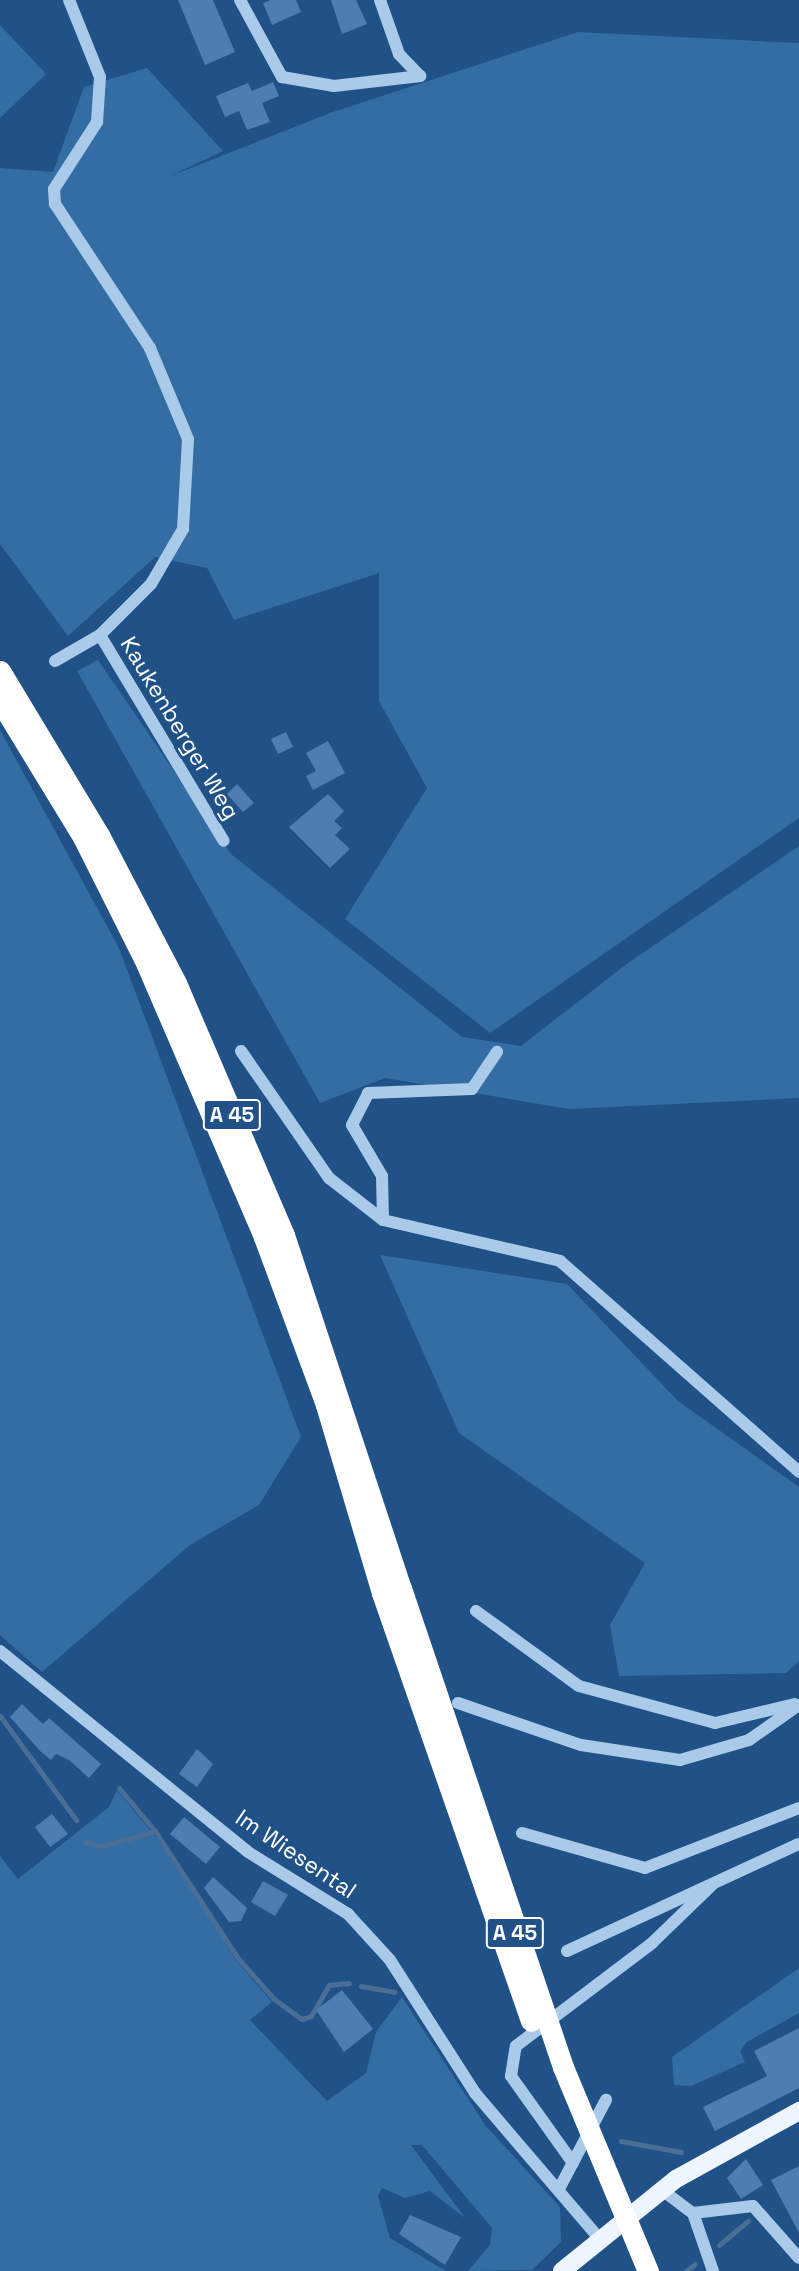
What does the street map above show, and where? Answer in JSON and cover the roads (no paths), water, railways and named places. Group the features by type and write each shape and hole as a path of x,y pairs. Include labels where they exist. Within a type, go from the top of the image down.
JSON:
{"highway":[{"name":"A 45","path":"0,671 99,835 176,983 284,1235 392,1591 549,2072 635,2271"},
{"name":"A 45","path":"0,701 83,837 147,965 264,1237 558,2054 648,2271"}],"main road":[{"path":"562,2271 598,2237 662,2190 799,2110"}],"street":[{"path":"55,661 100,635 151,584 183,529 188,439 150,348 55,204 54,189 97,122 100,77 69,0"},
{"path":"240,0 282,77 334,86 420,76 399,54 380,0"},
{"name":"Kaukenberger Weg","path":"100,635 224,841"},
{"path":"241,1051 329,1178 383,1220 560,1261 799,1472"},
{"path":"383,1220 382,1177 352,1125 368,1093 472,1088 497,1052"},
{"path":"476,1611 579,1686 715,1723 799,1704"},
{"name":"Im Wiesental","path":"0,1651 248,1852 348,1913 390,1960 475,2093 598,2237"},
{"path":"458,1703 581,1745 680,1760 749,1740 799,1704"},
{"path":"522,1833 645,1867 799,1808"},
{"path":"567,1951 799,1844"},
{"path":"573,2163 511,2076 516,2046 652,1943 711,1886"},
{"path":"559,2189 606,2100"},
{"path":"662,2190 693,2213 713,2271"},
{"path":"693,2213 753,2206 799,2258"}],"waterway":[{"path":"0,1716 76,1820"},
{"path":"119,1788 155,1831"},
{"path":"85,1842 101,1846 155,1831 237,1957 274,1999 302,2019 311,2016 329,1985 349,1983"},
{"path":"361,1986 394,1992"},
{"path":"621,2141 681,2152"},
{"path":"719,2245 748,2221"},
{"path":"686,2271 695,2264"}]}
